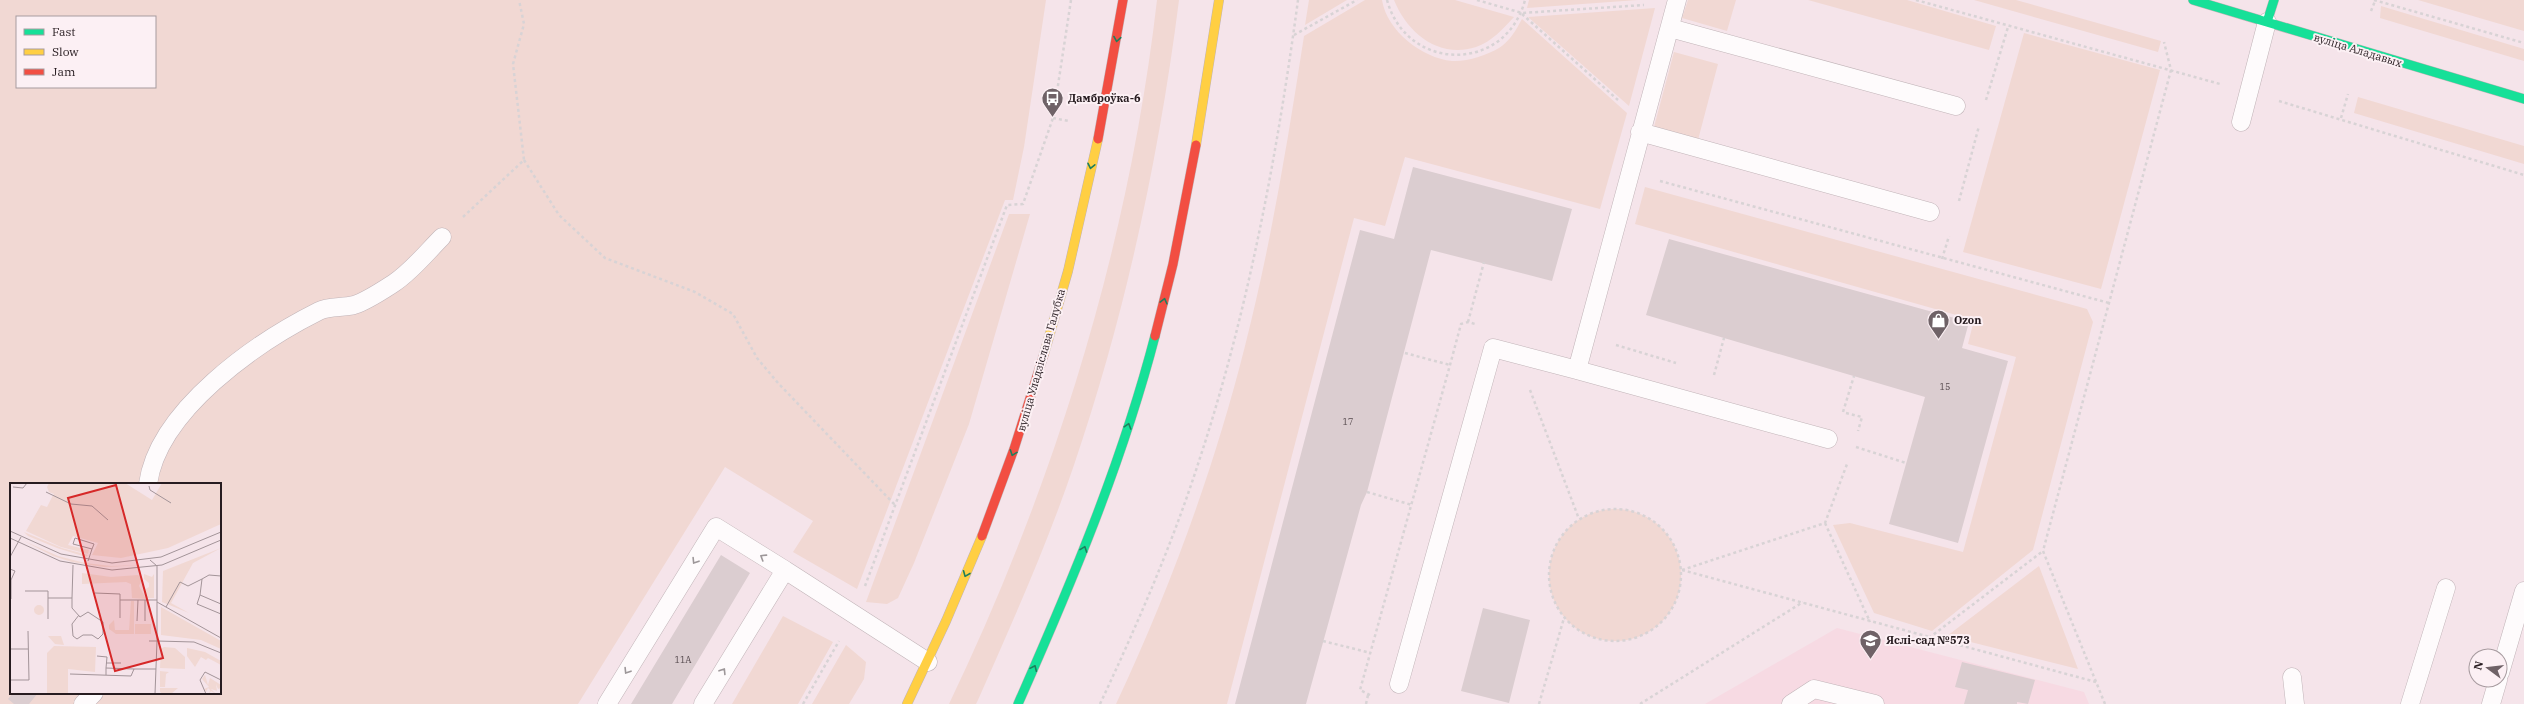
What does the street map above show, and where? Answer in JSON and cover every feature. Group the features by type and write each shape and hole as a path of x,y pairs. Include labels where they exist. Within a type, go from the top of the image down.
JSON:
{"main road":[{"name":"вуліца Уладзіслава Галубка","path":"907,704 928,662 992,509 1023,427 1048,343 1074,243 1099,128 1123,0"},
{"path":"1018,704 1052,628 1082,555 1127,431 1164,303 1185,208 1204,105 1219,0"},
{"name":"вуліца Аладавых","path":"2193,0 2524,100"},
{"path":"2267,22 2274,0"}],"lane":[{"path":"1577,370 1640,132 1677,0"},
{"path":"2241,122 2267,22"},
{"path":"1670,28 1956,106"},
{"path":"1640,132 1930,212"},
{"path":"148,483 150,474 166,438 189,406 238,360 320,310 356,304 395,282 442,237"},
{"path":"1399,684 1493,348 1828,439"},
{"path":"607,704 716,527 928,662"},
{"path":"703,704 785,570"},
{"path":"2410,704 2446,588"},
{"path":"2507,648 2524,591"},
{"path":"2292,677 2295,704"},
{"path":"2491,704 2496,688"},
{"path":"1791,704 1814,689 1875,704"},
{"path":"84,704 93,694"}],"path":[{"path":"519,0 524,24 513,64 524,160 559,215 605,258 695,292 733,314 757,358 778,384 896,504"},
{"path":"803,704 854,614 1007,205 1023,204 1053,118 1071,0"},
{"path":"1100,704 1130,642 1168,549 1199,462 1224,380 1260,227 1294,36 1298,0"},
{"path":"1294,36 1357,0"},
{"path":"1387,0 1395,21 1418,46 1442,55 1465,55 1489,48 1508,33 1522,13 1525,0"},
{"path":"1477,0 1522,13 1651,5"},
{"path":"2371,11 2374,1 2524,43"},
{"path":"1522,13 1625,105"},
{"path":"1985,106 2008,26"},
{"path":"2105,704 2043,551 2171,70 2164,42"},
{"path":"2341,118 2348,94"},
{"path":"1958,203 1981,121"},
{"path":"442,237 524,160"},
{"path":"1655,180 1942,259 2109,303"},
{"path":"1942,259 1950,231"},
{"path":"1468,322 1484,262"},
{"path":"1366,704 1368,695 1360,690 1461,324"},
{"path":"1714,375 1724,338"},
{"path":"1611,344 1677,364"},
{"path":"1405,353 1450,365"},
{"path":"1517,355 1578,519"},
{"path":"1706,372 1722,377"},
{"path":"1843,412 1854,376"},
{"path":"1836,410 1862,417 1853,446 1906,463"},
{"path":"1848,460 1825,523 1870,622"},
{"path":"1368,492 1412,505"},
{"path":"1610,508 1628,509 1645,515 1666,532 1677,550 1682,570 1679,590 1672,610 1660,624 1646,634 1629,640 1614,642 1598,640 1579,631 1564,617 1553,600 1548,580 1550,559 1558,540 1578,519 1594,512 1610,508"},
{"path":"1682,570 1825,523"},
{"path":"1929,638 2043,551"},
{"path":"1682,570 2097,683"},
{"path":"1640,704 1803,602"},
{"path":"1539,704 1564,617"},
{"path":"1323,641 1371,653"}],"shaded area":[{"path":"0,0 1046,0 1024,147 1013,200 1005,200 857,589 793,552 813,521 725,467 578,704 0,704"},
{"path":"1157,0 1179,0 1171,59 1150,177 1138,236 1109,351 1064,495 1029,584 978,700 976,704 949,704 987,620 1022,535 1054,448 1082,361 1107,272 1128,182 1144,91"},
{"path":"1309,0 1347,0 1305,25"},
{"path":"1365,0 1382,0 1385,11 1391,22 1398,32 1408,41 1429,55 1452,61 1477,58 1499,48 1510,39 1522,19 1627,113 1600,209 1405,157 1385,226 1354,218 1227,704 1116,704 1155,617 1189,528 1205,483 1233,392 1271,231 1304,36"},
{"path":"1394,0 1455,0 1514,17 1496,35 1481,45 1462,50 1449,49 1437,46 1416,33 1407,23"},
{"path":"1529,0 1638,0 1527,8"},
{"path":"1688,0 1736,0 1727,31 1682,18"},
{"path":"1808,0 1907,0 1996,26 1989,50"},
{"path":"1974,0 2016,0 2161,41 2158,52"},
{"path":"2418,0 2524,0 2524,31"},
{"path":"2381,6 2524,49 2524,61 2380,18"},
{"path":"1655,8 1629,106 1528,17"},
{"path":"2024,33 2160,70 2101,289 1963,252"},
{"path":"1674,52 1718,64 1698,140 1654,127"},
{"path":"2358,97 2524,146 2524,164 2354,113"},
{"path":"1645,187 2087,309 2093,322 2033,550 1932,631 1874,613 1833,525 1850,523 1963,552 2016,357 1968,344 1974,320 1635,224"},
{"path":"1009,214 1030,214 969,424 914,563 898,598 887,604 866,602"},
{"path":"1621,509 1640,514 1652,520 1662,528 1670,538 1676,550 1680,562 1680,588 1676,600 1670,612 1662,622 1652,630 1640,636 1628,640 1609,641 1590,636 1578,630 1568,622 1560,612 1554,600 1550,588 1549,569 1554,550 1560,538 1568,528 1578,520 1590,514 1602,510"},
{"path":"2039,566 2078,669 1947,636"},
{"path":"783,616 833,642 798,704 732,704"},
{"name":"Яслі-сад №573","path":"1837,628 2084,692 2089,704 1705,704"},
{"path":"846,645 866,662 864,679 849,704 812,704"}],"building":[{"path":"1413,167 1572,209 1552,281 1431,250 1367,492 1361,505 1306,704 1235,704 1360,230 1394,239"},
{"path":"1669,239 1969,322 1962,348 2008,361 1958,543 1889,524 1925,397 1646,315"},
{"path":"721,555 750,573 672,704 631,704"},
{"path":"1483,608 1530,620 1509,703 1461,691"},
{"path":"1962,662 2035,680 2028,704 2017,702 2017,704 1964,704 1968,690 1955,687"},
{"path":"12,694 37,694 29,704 14,704 8,699"}],"traffic: fast":[{"path":"2193,0 2524,99"},
{"path":"2267,22 2274,0"},
{"path":"1018,704 1094,523 1127,430 1155,336"}],"traffic: slow":[{"path":"1196,145 1219,0"},
{"path":"1044,354 1068,271 1098,139"},
{"path":"907,704 946,621 982,536"}],"traffic: jam":[{"path":"1098,139 1123,0"},
{"path":"1155,336 1173,264 1196,145"},
{"path":"982,536 1014,449 1044,354"}],"place":[{"name":"Дамброўка-6","path":"1053,118"},
{"name":"Ozon","path":"1938,340"},
{"name":"Яслі-сад №573","path":"1871,660"}]}
